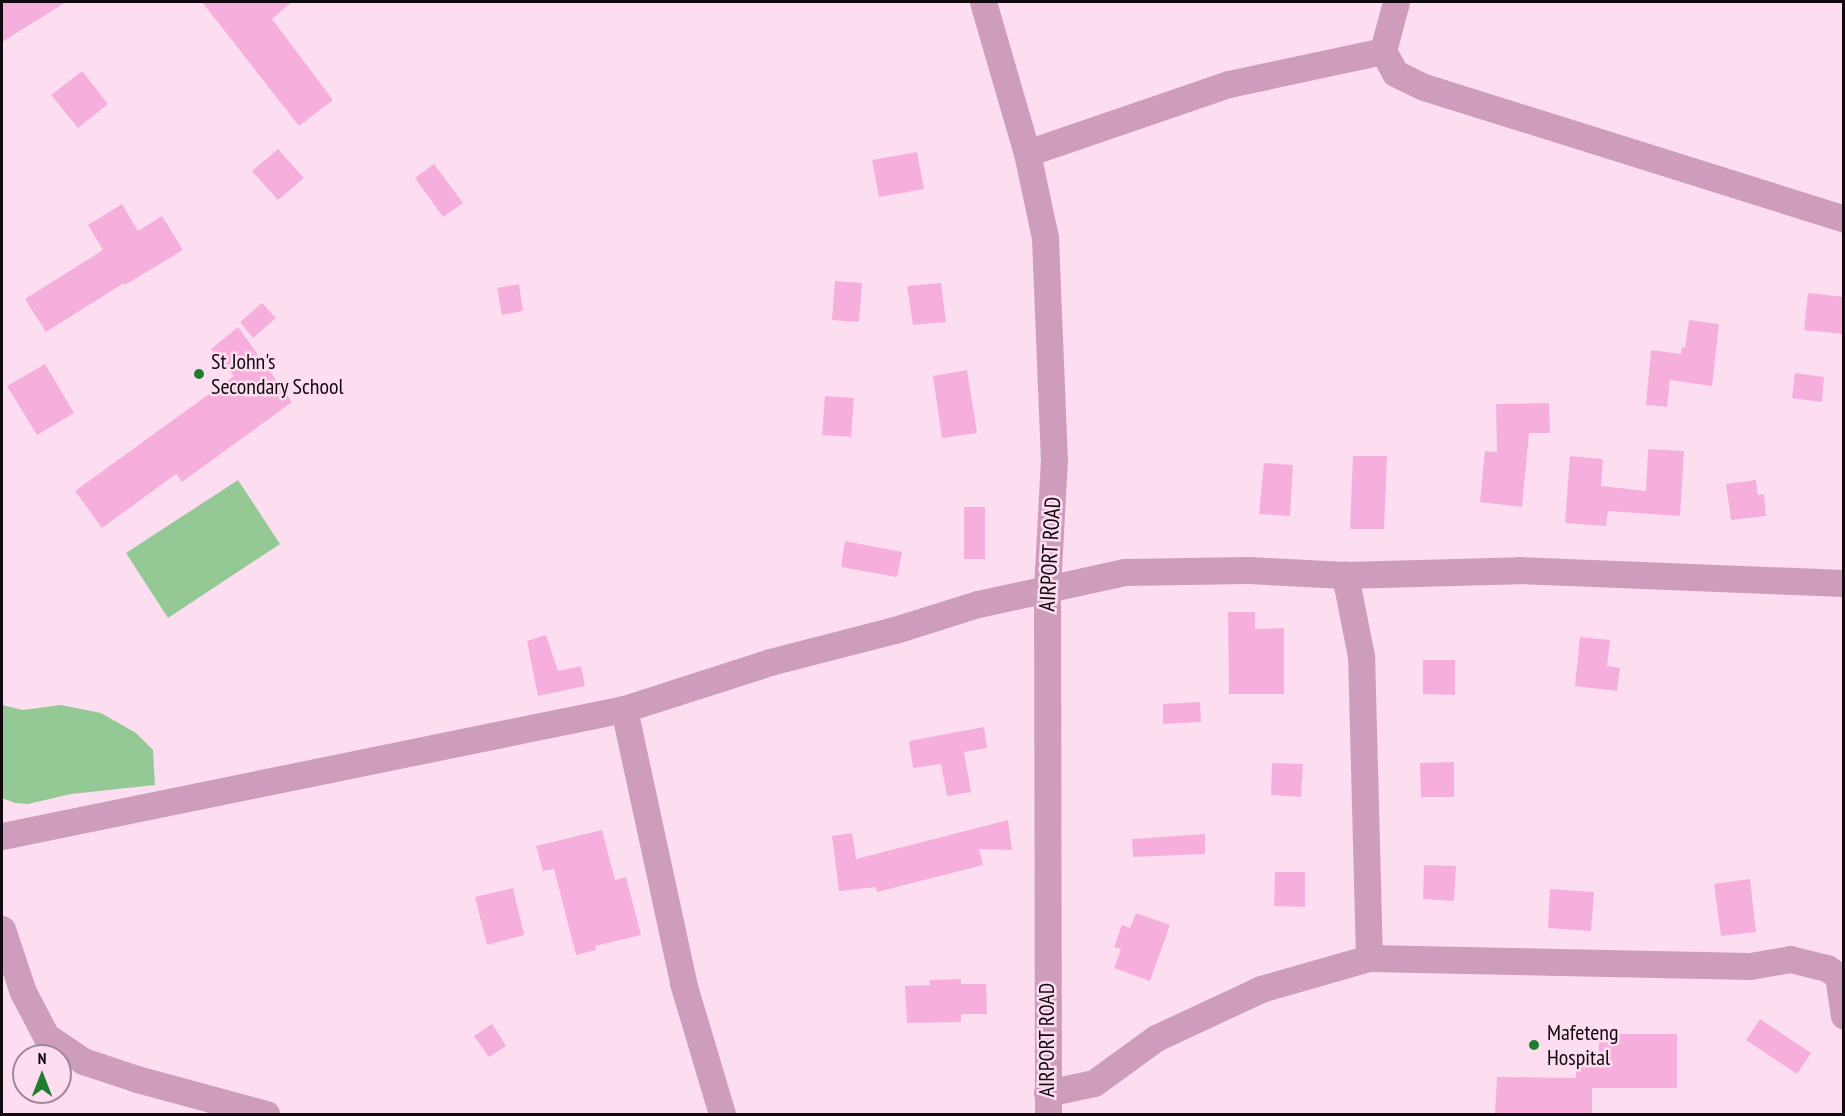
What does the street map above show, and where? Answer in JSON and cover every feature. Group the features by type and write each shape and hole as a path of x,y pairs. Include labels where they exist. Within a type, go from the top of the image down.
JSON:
{"street":[{"name":"AIRPORT ROAD","path":"983,2 1027,153 1045,238 1054,459 1047,588 1047,1104"},
{"path":"1396,2 1383,51 1395,73 1424,87 1844,219"},
{"path":"1027,153 1229,84 1383,51"},
{"path":"2,836 624,709 770,662 1047,588 1125,572 1248,570 1345,575 1520,570 1844,583"},
{"path":"1345,575 1361,656 1369,958"},
{"path":"624,709 683,983 722,1114"},
{"path":"2,929 23,992 46,1036 83,1061 136,1079 266,1114"},
{"path":"1047,1104 1094,1083 1156,1038 1261,989 1369,958 1738,966 1790,959 1827,968 1838,976 1844,1016"}],"green space":[{"path":"238,480 280,544 168,618 126,553"},
{"path":"2,705 23,710 61,705 101,713 136,733 153,750 155,785 71,794 28,804 15,803 2,798"}],"building":[{"path":"2,2 66,2 2,42"},
{"path":"202,2 292,2 272,19 333,100 299,126"},
{"path":"82,71 108,104 78,128 51,95"},
{"path":"278,149 304,178 278,200 252,171"},
{"path":"917,152 924,189 879,197 872,160"},
{"path":"434,164 463,203 443,217 415,178"},
{"path":"122,204 138,231 162,216 183,250 125,285 124,283 46,332 25,299 103,250 88,225"},
{"path":"835,281 862,283 859,322 832,320"},
{"path":"941,283 946,322 913,325 907,286"},
{"path":"519,284 523,311 502,315 497,288"},
{"path":"1808,293 1844,297 1844,334 1804,330"},
{"path":"262,303 276,318 253,338 240,322"},
{"path":"1689,320 1719,324 1712,386 1670,380 1667,407 1646,405 1651,350 1681,354 1682,347 1685,348"},
{"path":"238,327 292,402 182,482 176,474 102,528 75,491 234,376 211,349"},
{"path":"45,364 74,413 37,435 7,386"},
{"path":"967,370 977,433 942,438 933,376"},
{"path":"1795,373 1824,377 1822,402 1792,398"},
{"path":"825,396 854,398 851,437 822,435"},
{"path":"1549,403 1550,433 1529,433 1522,507 1480,502 1485,451 1497,452 1496,404"},
{"path":"1648,449 1684,451 1680,516 1608,511 1606,526 1565,523 1570,456 1603,459 1601,486 1646,491"},
{"path":"1353,456 1387,456 1384,529 1350,529"},
{"path":"1264,463 1293,465 1290,516 1259,514"},
{"path":"1756,480 1758,495 1764,494 1766,516 1731,520 1726,484"},
{"path":"964,507 985,507 985,559 964,559"},
{"path":"845,541 902,552 897,577 841,567"},
{"path":"1228,612 1255,612 1255,629 1284,628 1284,694 1229,694"},
{"path":"546,635 558,671 581,666 585,686 538,696 527,641"},
{"path":"1580,637 1610,640 1607,666 1620,668 1617,691 1575,686"},
{"path":"1423,660 1455,660 1455,695 1423,694"},
{"path":"1200,702 1201,722 1163,724 1163,704"},
{"path":"984,727 987,748 964,752 971,792 947,796 941,764 913,768 909,741"},
{"path":"1454,762 1454,797 1421,797 1420,763"},
{"path":"1272,763 1303,764 1301,797 1271,795"},
{"path":"1008,820 1012,850 979,849 983,865 877,892 876,887 839,891 832,836 852,833 856,859"},
{"path":"602,830 615,880 626,877 641,935 595,946 596,950 576,955 554,869 543,871 536,846"},
{"path":"1205,834 1205,854 1133,857 1132,839"},
{"path":"1424,865 1456,866 1454,901 1423,899"},
{"path":"1275,872 1305,872 1305,907 1274,906"},
{"path":"1750,879 1756,932 1721,936 1714,884"},
{"path":"513,888 524,935 487,945 475,897"},
{"path":"1550,889 1594,892 1591,931 1548,928"},
{"path":"1136,913 1170,925 1150,981 1114,968 1121,949 1114,947 1122,925 1130,928"},
{"path":"961,979 961,984 986,984 987,1014 961,1014 961,1022 907,1023 905,986 930,985 930,980"},
{"path":"1760,1019 1811,1053 1797,1074 1746,1040"},
{"path":"492,1024 506,1046 489,1057 474,1036"},
{"path":"1599,1034 1677,1034 1677,1088 1592,1088 1592,1114 1495,1114 1497,1077 1576,1078 1576,1060 1599,1061"}],"place":[{"name":"St John's Secondary School","path":"199,374"},
{"name":"Mafeteng Hospital","path":"1534,1045"}]}
